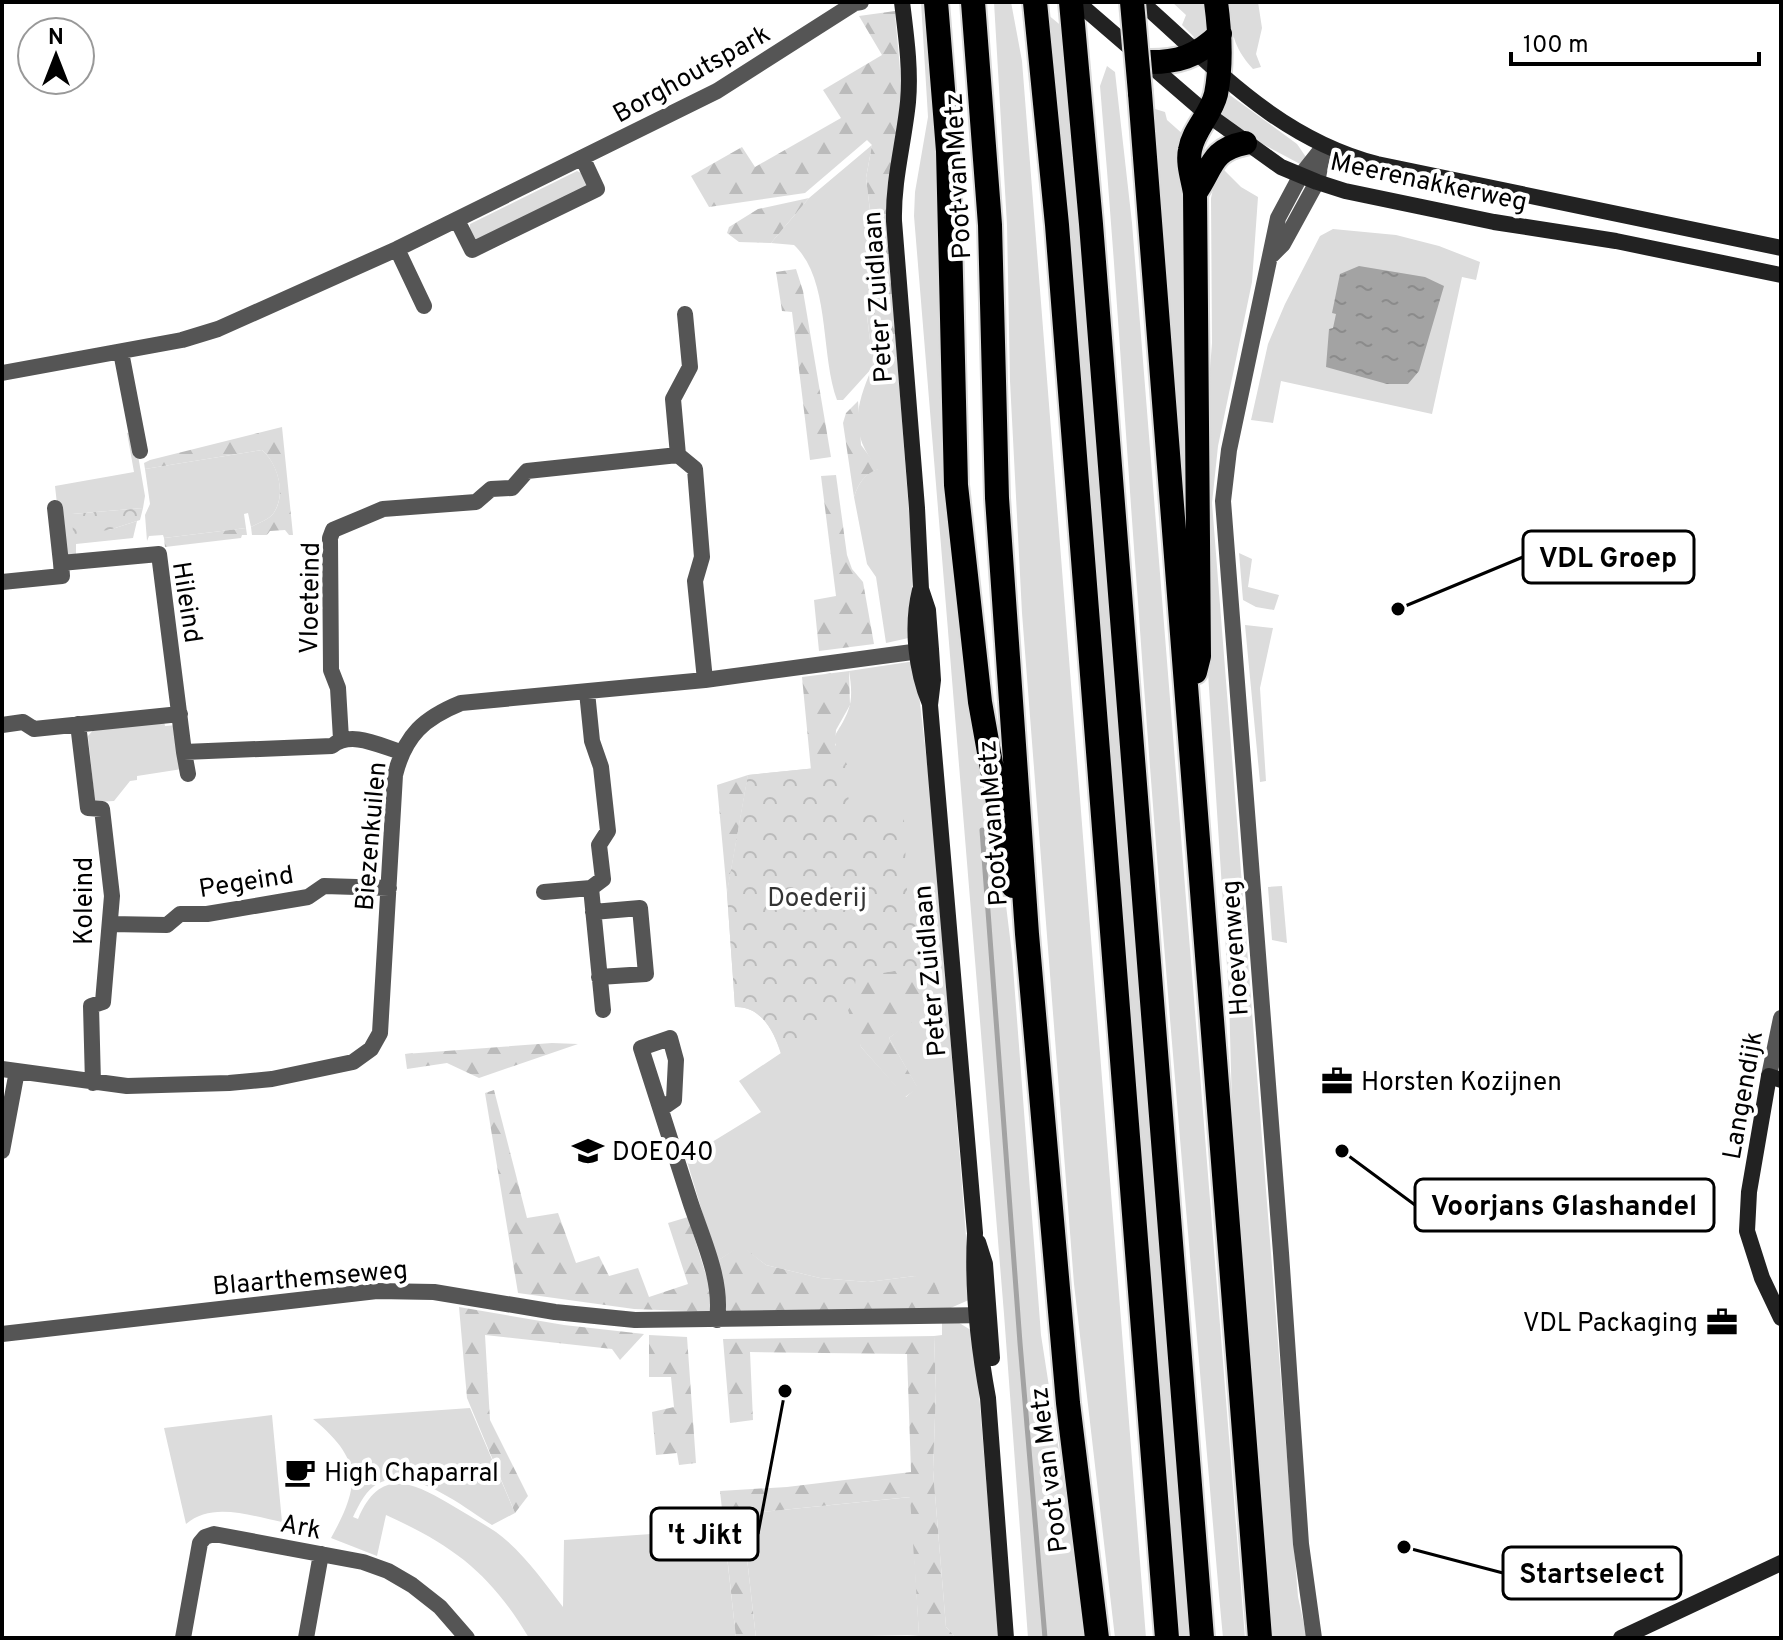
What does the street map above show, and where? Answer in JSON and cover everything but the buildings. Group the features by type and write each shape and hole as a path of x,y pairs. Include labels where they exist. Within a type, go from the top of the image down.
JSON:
{"highway":[{"path":"936,2 949,165 954,456 959,517 980,702 1008,872 1027,934"},
{"name":"Poot van Metz","path":"973,2 990,225 997,498 1027,934 1068,1403 1097,1638"},
{"path":"1035,2 1057,225 1167,1638"},
{"path":"1074,2 1074,34 1202,1638"},
{"path":"1132,2 1260,1638"},
{"path":"1188,703 1199,656 1195,193 1190,148 1215,95 1220,34 1216,2"},
{"path":"1144,62 1185,59 1198,53 1220,34"},
{"path":"1195,193 1216,157 1234,145 1245,143"}],"street":[{"name":"Borghoutspark","path":"2,373 182,340 218,329 397,249 717,91 861,2"},
{"name":"Peter Zuidlaan","path":"902,2 909,84 905,130 895,181 894,221 917,508 921,589 915,609 924,650 921,683 930,705 975,1233 985,1264 984,1315 993,1370 988,1398 1006,1638"},
{"name":"Meerenakkerweg","path":"1074,2 1245,143 1281,167 1317,182 1345,191 1494,222 1616,241 1781,275"},
{"name":"Meerenakkerweg","path":"1141,2 1275,119 1324,146 1377,164 1781,248"},
{"name":"Hoevenweg","path":"1314,1638 1301,1544 1223,501 1229,450 1278,218 1301,175 1324,146"},
{"name":"Hoevenweg","path":"1270,258 1283,244 1317,182 1324,146"},
{"path":"457,220 472,250 597,189 583,159"},
{"path":"397,249 424,306"},
{"path":"685,314 690,367 673,399 678,455 695,469 702,557 695,581 705,680"},
{"path":"121,352 140,451"},
{"name":"Vloeteind","path":"341,739 338,688 331,670 330,538 333,530 383,509 476,502 491,489 512,488 527,471 678,455"},
{"path":"55,508 61,563"},
{"name":"Hileind","path":"2,582 62,576 61,563 159,554 188,774"},
{"name":"Biezenkuilen","path":"10,1070 127,1086 229,1083 272,1079 353,1062 371,1049 380,1033 395,775 401,752 416,731 434,714 461,703 705,680 924,650"},
{"path":"544,892 591,888 603,879 599,845 608,831 601,767 592,741 587,692"},
{"path":"2,725 23,722 34,729 180,714"},
{"name":"Koleind","path":"78,724 88,808 102,809 112,896 103,1002 91,1006 93,1083"},
{"path":"184,752 332,746 341,739 354,738 401,752"},
{"name":"Pegeind","path":"110,924 167,925 180,914 207,914 308,897 324,886 389,888"},
{"path":"591,888 603,1010"},
{"path":"593,912 640,908 646,974 599,977"},
{"name":"Langendijk","path":"1781,1018 1775,1078 1749,1192 1747,1231 1762,1278 1781,1318"},
{"path":"2,1151 10,1070"},
{"path":"661,1109 719,1294 717,1320"},
{"name":"Blaarthemseweg","path":"2,1334 377,1291 434,1292 555,1312 635,1320 984,1315"},
{"name":"Ark","path":"183,1638 200,1543 214,1534 363,1562 388,1571 440,1607 467,1638"},
{"path":"306,1638 321,1554"},
{"path":"1621,1638 1781,1563"}],"green space":[{"path":"921,2 926,2 996,824 1012,954 1041,1335 1088,1638 1028,1638 914,216 928,117"},
{"path":"994,2 1011,2 1022,61 1146,1638 1115,1638 1074,1284 1022,613 1010,381 1007,225"},
{"path":"1172,2 1205,2 1208,30 1204,37 1196,39 1182,25 1186,15"},
{"path":"1229,2 1258,2 1262,28 1256,54 1261,67 1253,69 1237,46"},
{"path":"895,11 901,99 888,200 897,357 873,366 866,307 878,275 866,178 872,145 867,140 805,193 709,207 691,176 742,147 755,167 841,118 823,90 882,55 859,16"},
{"path":"1047,14 1064,28 1191,1638 1176,1638"},
{"path":"1107,66 1115,72 1132,223 1245,1638 1223,1638 1219,1595 1156,850 1100,86"},
{"path":"1227,93 1297,144 1308,160 1302,165 1257,141 1218,113"},
{"path":"1155,109 1165,112 1167,120 1185,136 1182,247 1194,451 1186,597"},
{"path":"872,145 866,178 878,275 866,308 873,365 897,357 911,537 913,637 886,643 876,577 867,564 854,497 869,473 878,469 862,444 858,420 872,368 843,400 837,400 814,278 806,260 794,245 771,243 809,198"},
{"path":"1224,170 1241,187 1258,197 1252,282 1218,446 1212,503 1298,1597 1307,1638 1274,1638 1262,1553 1233,1143 1229,997 1203,595 1206,420 1212,343 1211,198 1214,185"},
{"path":"577,171 585,175 587,188 475,240 470,233 470,224"},
{"path":"809,198 771,243 739,242 727,233 729,227 758,209"},
{"path":"1333,229 1396,235 1439,246 1480,262 1476,280 1462,277 1432,414 1281,381 1273,423 1251,420 1268,344 1285,304 1320,236"},
{"path":"796,269 803,291 831,457 810,460 792,312 782,311 776,272"},
{"path":"858,401 861,445 879,469 863,480 854,497 843,423 846,413"},
{"path":"282,427 293,535 285,530 252,535 251,527 273,514 279,498 276,471 262,450 145,469 144,463 150,460"},
{"path":"134,432 145,496 143,508 72,514 109,530 137,521 133,538 76,544 76,556 63,558 55,486 134,472 127,433"},
{"path":"262,450 276,471 280,489 277,506 266,520 251,527 248,513 244,514 246,528 164,538 163,535 149,536 147,541 145,515 150,504 145,469"},
{"path":"836,475 847,555 852,569 863,582 874,644 819,651 814,600 836,596 821,476"},
{"path":"143,508 140,520 109,530 73,534 72,514"},
{"path":"246,528 247,535 241,538 165,547 164,538"},
{"path":"1239,553 1252,559 1248,587 1279,595 1274,610 1256,607 1243,600"},
{"path":"1245,625 1273,628 1260,688 1266,781 1260,782"},
{"path":"915,661 932,805 971,1299 946,1310 915,1276 868,1282 820,1278 766,1265 741,1246 717,1261 686,1158 761,1112 739,1081 781,1053 775,1036 759,1015 735,1007 727,893 748,775 846,765 836,746 835,736 850,706 849,671","holes":["853,1001 898,1031 889,1038 917,1087 906,1097 861,1047"]},
{"path":"849,671 850,705 836,730 835,745 843,750 847,765 811,770 802,677"},
{"path":"164,721 165,726 177,725 182,769 137,776 137,780 130,781 114,801 95,802 88,736 95,728"},
{"name":"Doederij","path":"847,765 849,809 888,809 904,820 907,891 924,934 926,966 856,977 853,1001 848,1010 781,1054 775,1037 759,1015 735,1007 727,893 748,775"},
{"path":"748,775 727,893 717,785"},
{"path":"1282,886 1287,943 1272,940 1268,887"},
{"path":"926,966 928,1011 889,1038 918,1088 905,1097 861,1047 848,1010 853,1001 856,977"},
{"path":"552,1043 578,1044 479,1078 447,1063 407,1069 405,1054"},
{"path":"494,1090 527,1218 558,1213 576,1263 599,1256 609,1276 638,1268 649,1297 688,1284 668,1223 688,1217 715,1304 711,1312 634,1309 518,1293 485,1093"},
{"path":"741,1245 766,1265 820,1278 868,1282 915,1276 934,1281 946,1310 725,1311 724,1284 717,1261"},
{"path":"459,1307 564,1325 644,1334 620,1360 612,1349 485,1335 490,1420 528,1496 515,1513 467,1398"},
{"path":"956,1321 974,1332 999,1638 956,1638 946,1627 933,1470 936,1391 934,1336 942,1335 942,1322"},
{"path":"649,1335 687,1337 696,1463 679,1465 677,1453 656,1455 652,1412 674,1407 671,1377 649,1377"},
{"path":"934,1336 936,1391 933,1470 946,1627 956,1638 884,1638 919,1635 910,1497 742,1514 756,1638 736,1638 720,1491 787,1487 911,1472 907,1354 750,1352 753,1420 730,1423 723,1339"},
{"path":"470,1408 515,1513 492,1525 438,1491 407,1480 393,1479 370,1489 353,1517 358,1519 375,1492 385,1486 408,1485 434,1495 505,1539 563,1607 564,1540 724,1529 736,1638 529,1638 485,1579 432,1538 386,1515 377,1556 331,1538 348,1502 352,1473 341,1447 313,1419"},
{"path":"272,1415 282,1522 220,1512 196,1517 186,1524 164,1428"},
{"path":"911,1497 919,1635 756,1638 742,1514"}],"water":[{"path":"1359,266 1425,277 1444,286 1419,371 1408,384 1387,384 1326,367 1329,329 1333,328 1336,314 1332,313 1340,274"}],"waterway":[{"path":"982,830 1045,1638"}],"place":[{"name":"VDL Groep","path":"1398,609"},
{"name":"Horsten Kozijnen","path":"1337,1081"},
{"name":"DOE040","path":"588,1151"},
{"name":"Voorjans Glashandel","path":"1342,1151"},
{"name":"VDL Packaging","path":"1722,1322"},
{"name":"'t Jikt","path":"785,1391"},
{"name":"High Chaparral","path":"300,1472"},
{"name":"Startselect","path":"1404,1547"}]}
